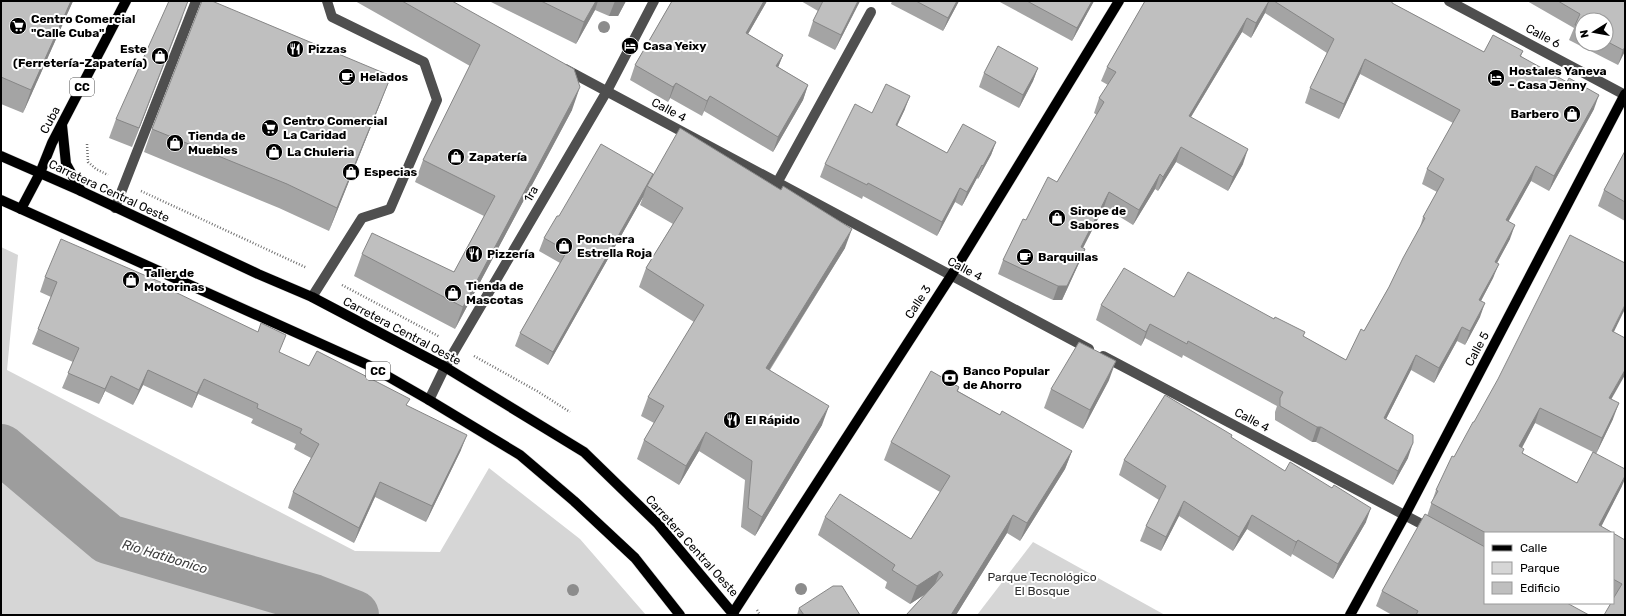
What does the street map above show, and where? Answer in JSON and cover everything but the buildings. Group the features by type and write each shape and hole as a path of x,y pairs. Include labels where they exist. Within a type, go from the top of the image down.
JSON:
{"main road":[{"name":"Cuba","path":"21,209 40,173 52,143 126,1"},
{"name":"Calle 3","path":"734,614 951,276 1119,1"},
{"name":"Calle 5","path":"1350,615 1405,515 1625,94"},
{"path":"62,125 66,164 81,191"},
{"name":"Carretera Central Oeste","path":"1,156 81,191 258,274 312,297 445,368 584,452 658,524 734,614"},
{"name":"CC","path":"1,200 368,365 429,400 520,456 574,501 634,558 680,615"}],"street":[{"path":"115,208 196,1"},
{"path":"312,297 362,218 390,209 438,100 424,62 332,17 327,1"},
{"name":"1ra","path":"429,400 445,368 607,91 654,1"},
{"name":"Calle 6","path":"1449,1 1625,94"},
{"path":"777,183 871,12"},
{"name":"Calle 4","path":"558,66 951,276 1438,533"}],"green space":[{"path":"1,247 18,255 7,370 355,551 440,552 489,468 580,539 646,615 1,615"},
{"name":"Parque Tecnológico El Bosque","path":"1033,542 1165,615 977,615"}],"waterway":[{"name":"Río Hatibonico","path":"1,449 108,539 313,599 354,615"}],"place":[{"name":"Centro Comercial \"Calle Cuba\"","path":"18,26"},
{"name":"Casa Yeixy","path":"630,46"},
{"name":"Pizzas","path":"295,49"},
{"name":"Este (Ferretería-Zapatería)","path":"160,56"},
{"name":"Helados","path":"347,77"},
{"name":"Hostales Yaneva - Casa Jenny","path":"1496,78"},
{"name":"Barbero","path":"1572,114"},
{"name":"Centro Comercial La Caridad","path":"270,128"},
{"name":"Tienda de Muebles","path":"175,143"},
{"name":"La Chuleria","path":"274,152"},
{"name":"Zapatería","path":"456,157"},
{"name":"Especias","path":"351,172"},
{"name":"Sirope de Sabores","path":"1057,218"},
{"name":"Ponchera Estrella Roja","path":"564,246"},
{"name":"Pizzería","path":"474,254"},
{"name":"Barquillas","path":"1025,257"},
{"name":"Taller de Motorinas","path":"131,280"},
{"name":"Tienda de Mascotas","path":"453,293"},
{"name":"Banco Popular de Ahorro","path":"950,378"},
{"name":"El Rápido","path":"732,420"}]}
